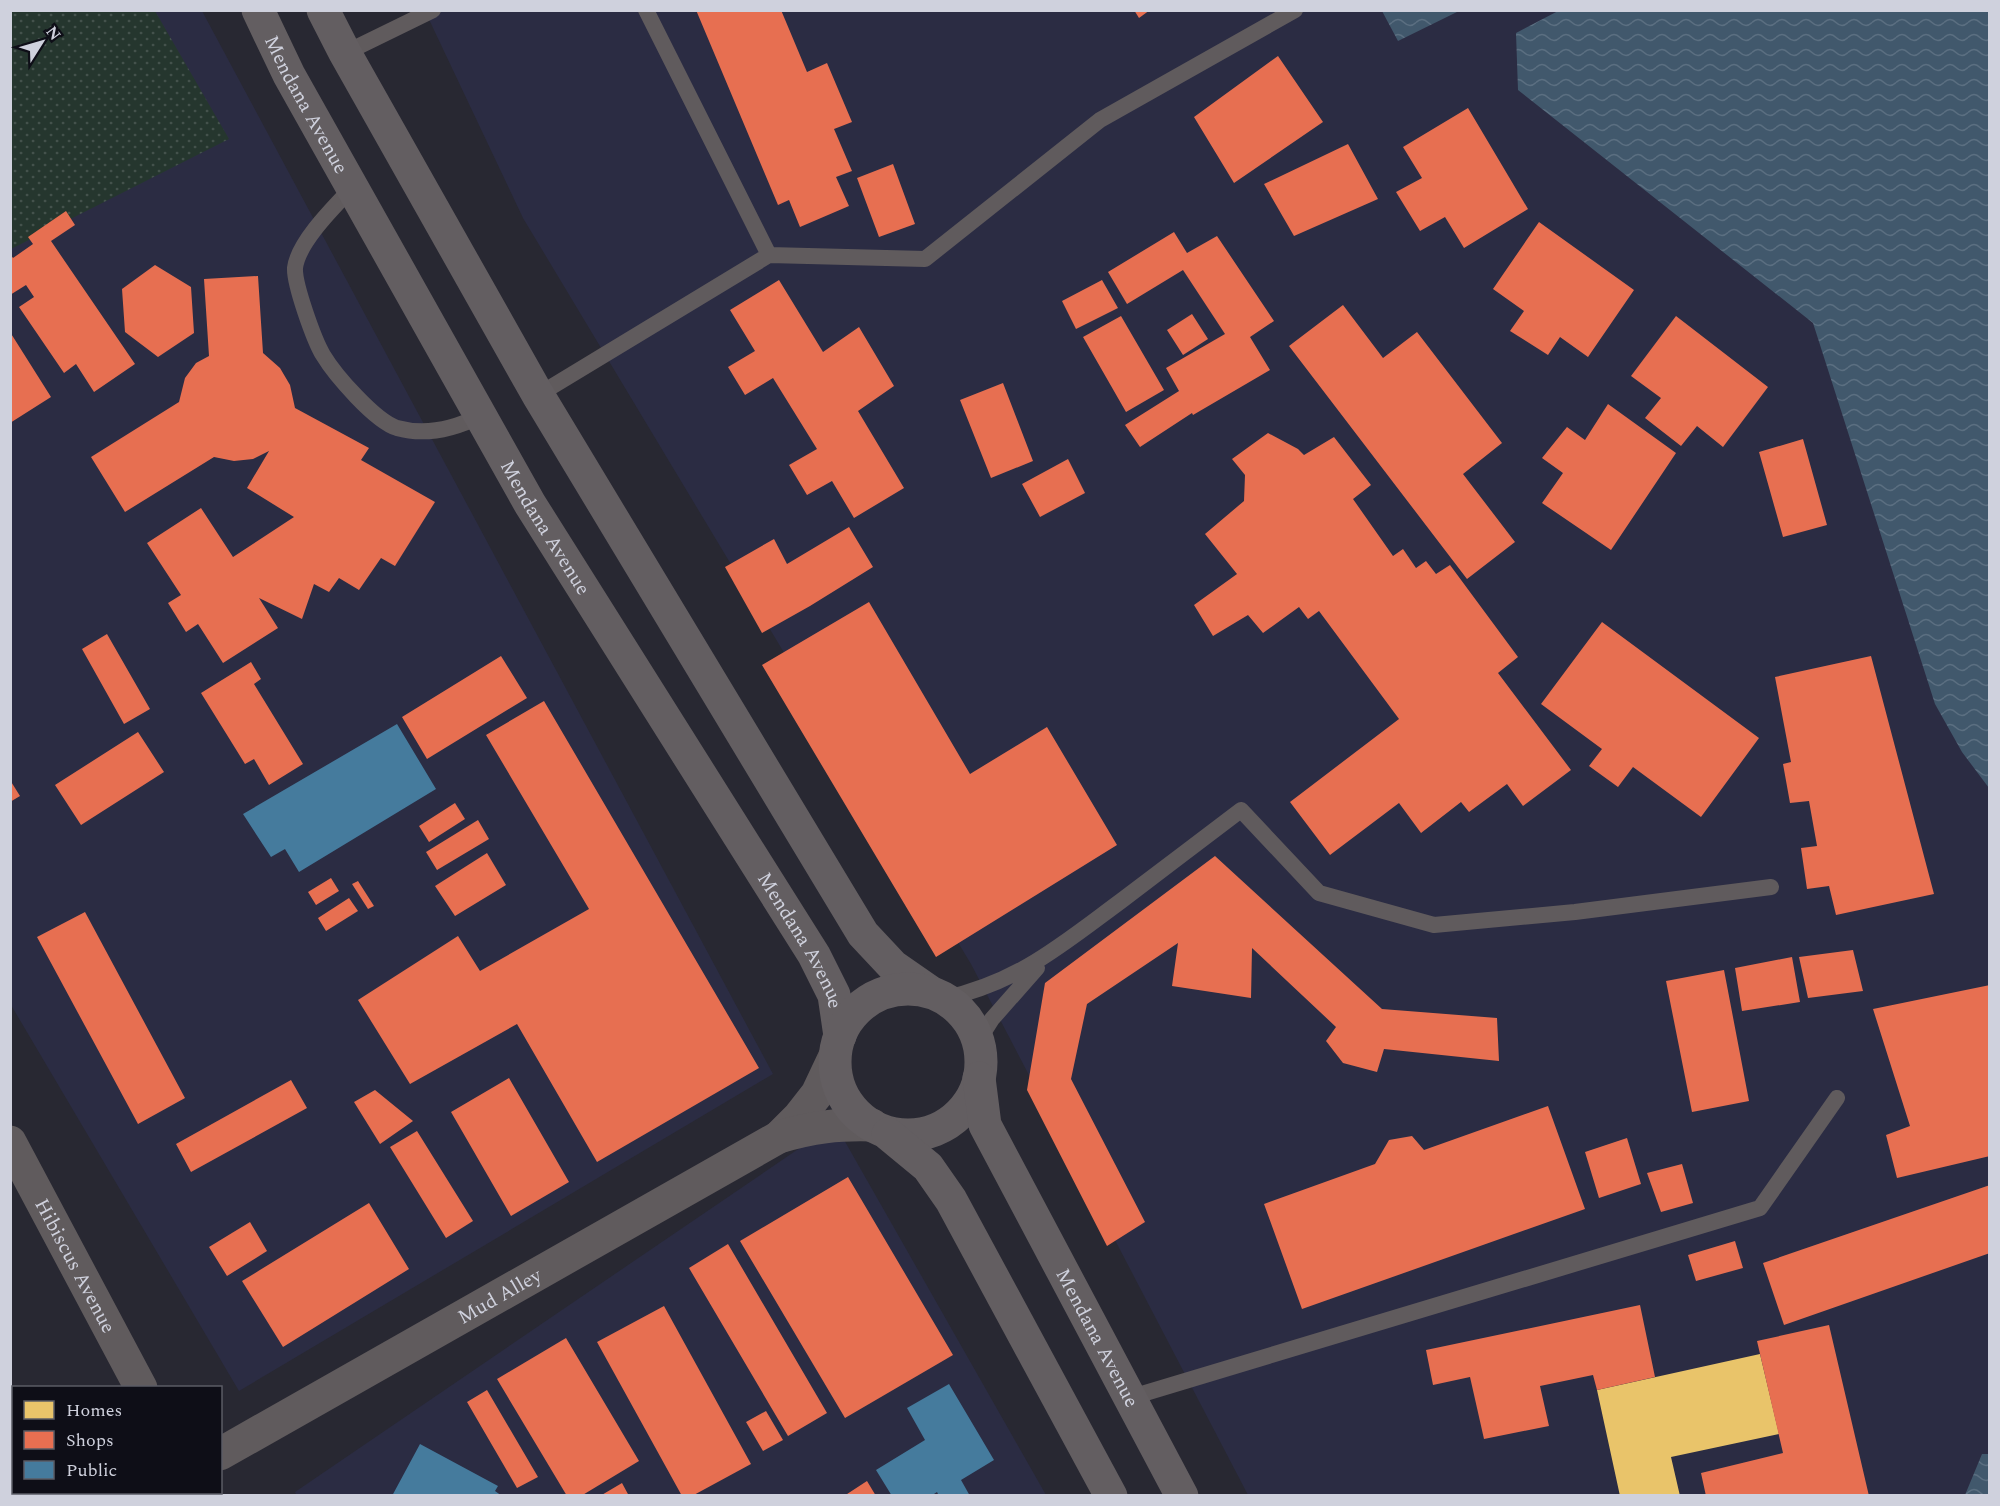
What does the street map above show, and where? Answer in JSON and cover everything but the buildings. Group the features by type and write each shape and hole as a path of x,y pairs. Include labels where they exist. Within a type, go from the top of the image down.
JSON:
{"main road":[{"name":"Mendana Avenue","path":"258,10 289,75 530,504 814,955 834,995 837,1047"},
{"path":"323,10 538,395 863,934 893,966 958,1008 977,1035 983,1067 974,1099 951,1124 920,1136 880,1130"},
{"path":"936,995 896,989 865,1002 843,1026 837,1047 840,1090 859,1118 880,1130 928,1167 951,1200 1111,1496"},
{"name":"Mendana Avenue","path":"979,1078 985,1125 1132,1397 1182,1496"}],"street":[{"name":"Mud Alley","path":"780,1137 817,1094 837,1047"},
{"name":"Mud Alley","path":"222,1453 780,1137 806,1129 835,1124 880,1130"},
{"name":"Hibiscus Avenue","path":"10,1142 140,1386"}],"lane":[{"path":"345,53 432,10"},
{"path":"646,10 769,255"},
{"path":"538,395 769,255 925,259 1100,120 1295,10"},
{"path":"352,188 323,218 304,244 295,268 301,297 323,354 371,412 395,427 413,431 438,432 480,416"},
{"path":"936,995 970,993 1006,979 1048,956 1241,810 1318,893 1434,925 1575,912 1771,887"},
{"path":"978,1041 992,1018 1048,956"},
{"path":"1132,1397 1760,1208 1837,1098"}],"shaded area":[{"path":"10,11 202,11 773,1074 239,1391 11,1005"},
{"path":"425,11 1989,11 1989,1495 1248,1495 971,964 523,218"},
{"path":"835,1124 1046,1495 297,1496 295,1492"},
{"path":"11,1463 12,1494 173,1495 11,1495"}],"green space":[{"path":"11,11 155,11 229,139 11,249"}],"water":[{"path":"1560,10 1989,11 1989,788 1962,752 1935,704 1813,323 1518,90 1516,33"},
{"path":"1382,11 1459,11 1398,41"},
{"path":"1982,1454 1989,1454 1989,1495 1965,1495"}]}
